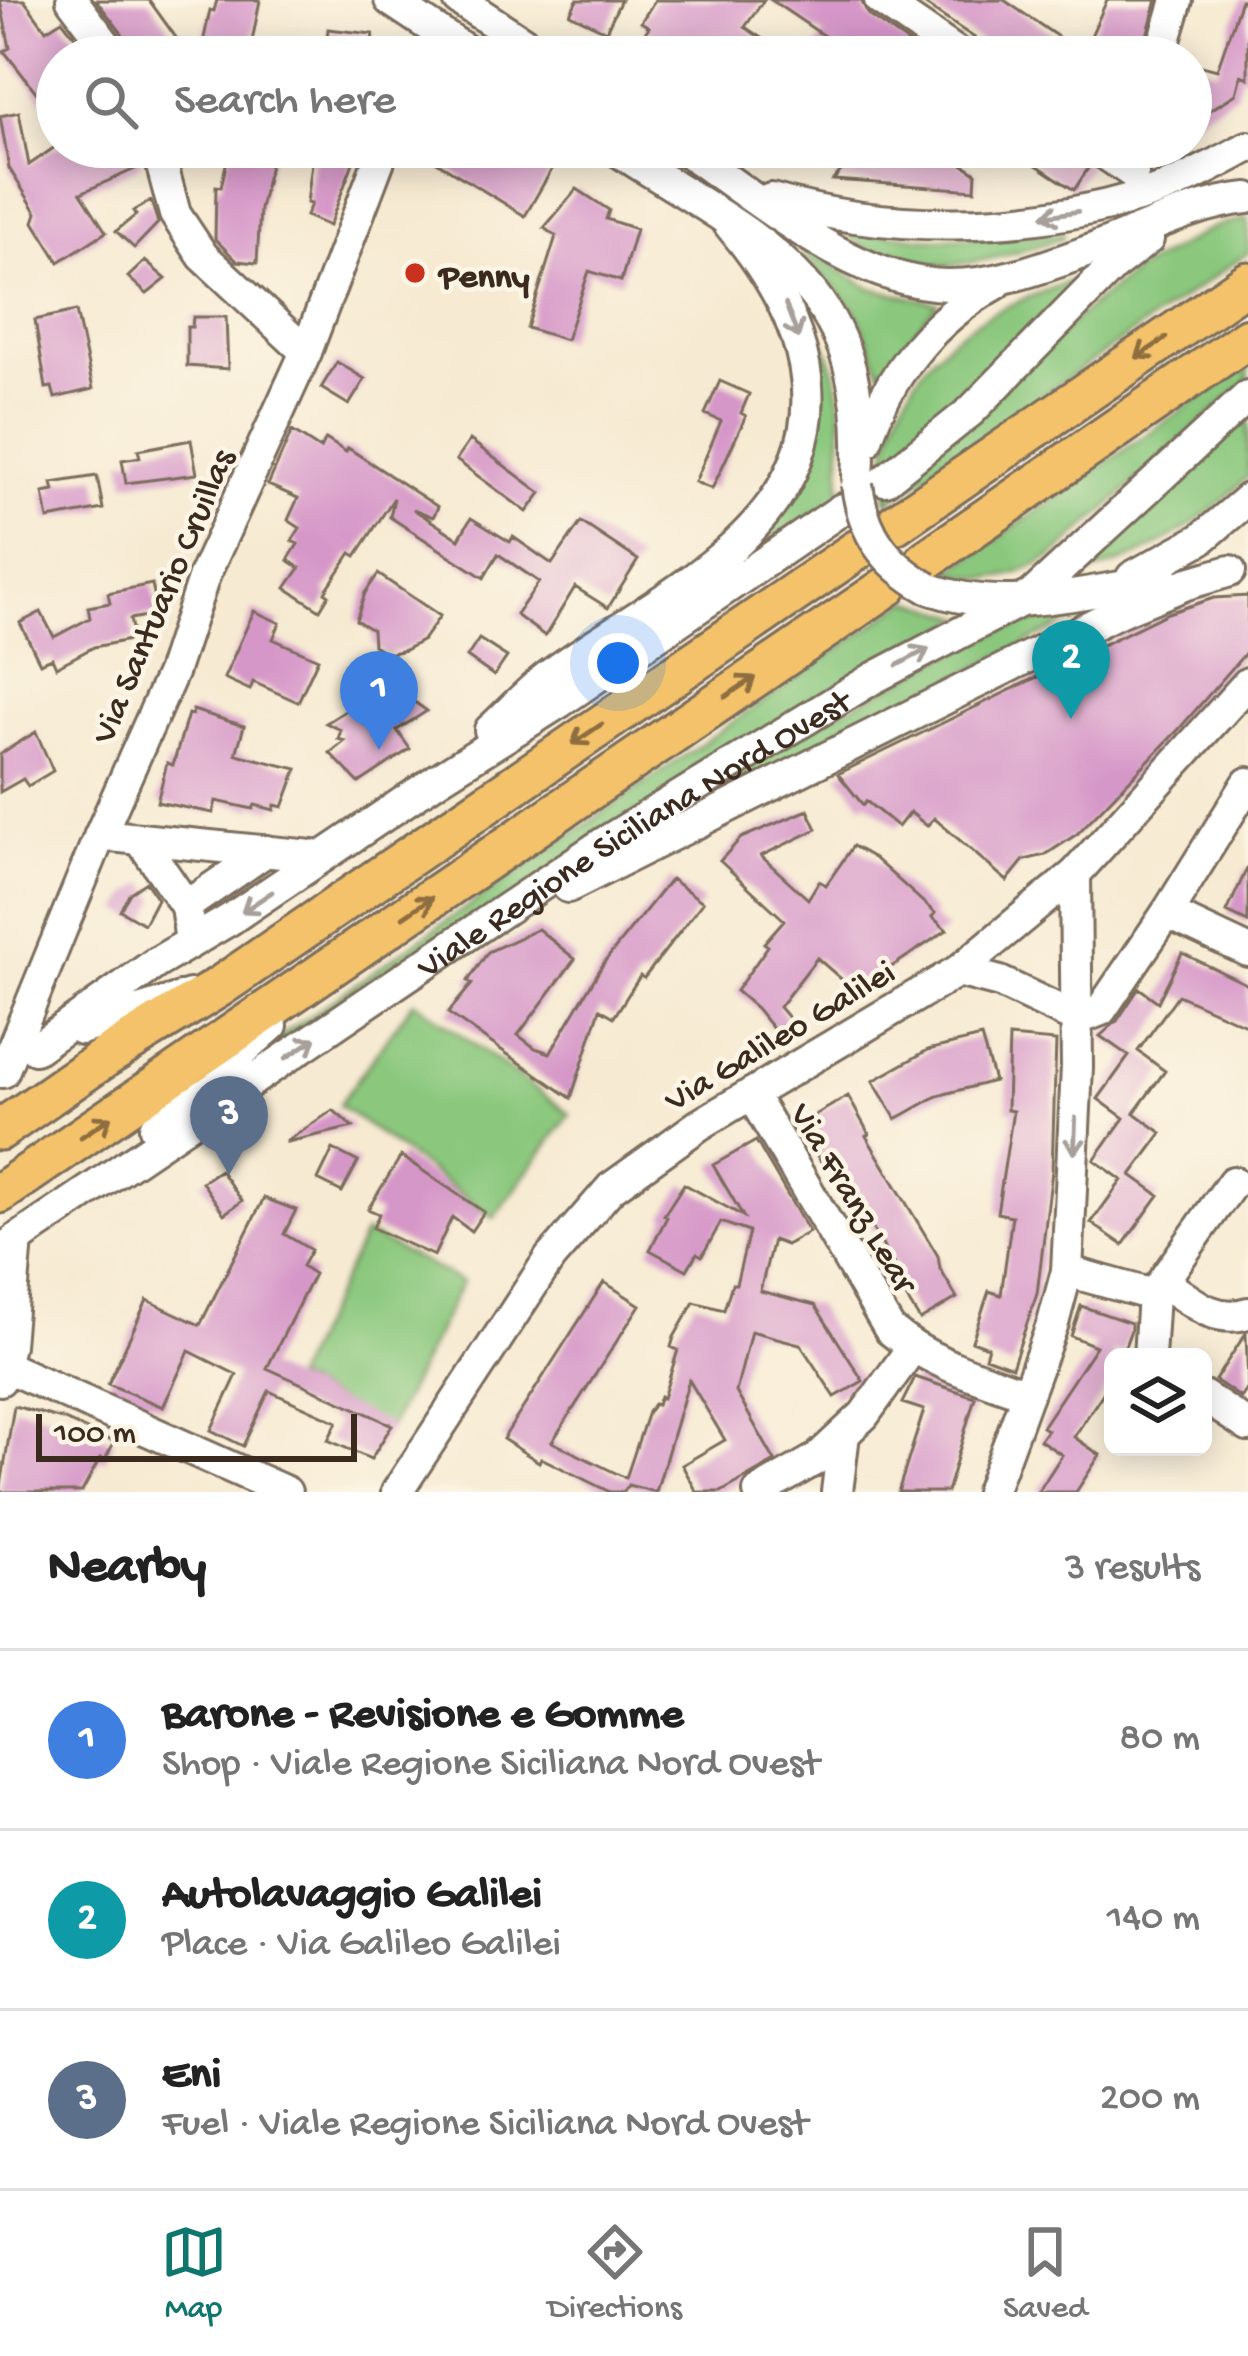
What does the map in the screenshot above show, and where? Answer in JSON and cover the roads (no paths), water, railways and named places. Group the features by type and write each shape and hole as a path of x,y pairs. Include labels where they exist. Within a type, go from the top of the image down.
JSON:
{"main road":[{"path":"895,524 1248,282"},
{"path":"927,574 1248,338"},
{"path":"0,1130 218,987 857,550"},
{"name":"Viale Regione Siciliana Nord Ovest","path":"0,1193 888,586"}],"street":[{"path":"72,0 99,36"},
{"path":"390,0 422,36"},
{"path":"460,0 514,36"},
{"path":"880,0 932,36"},
{"path":"1166,36 1177,0"},
{"path":"1212,156 1248,148"},
{"path":"163,168 175,214 203,256 306,352"},
{"name":"Via Santuario Cruillas","path":"2,1073 172,673 204,575 306,352 377,168"},
{"path":"644,168 798,275 836,326 857,386 864,518 880,549 902,572 927,574 982,602 1023,601 1239,571"},
{"path":"713,168 846,256 888,276 950,285 1006,278"},
{"path":"749,192 815,210 928,222 1019,220 1138,172"},
{"path":"2,1073 191,942 560,702 987,397 1114,266 1149,238 1248,185"},
{"path":"860,487 872,422 908,361 957,308 1006,278 1191,213 1248,198"},
{"path":"438,778 548,676 726,553 758,521 790,474 806,417 803,356 779,291 729,224"},
{"name":"Viale Regione Siciliana Nord Ovest","path":"9,1245 605,842 872,679 1023,601 1078,556 1248,396"},
{"path":"1105,588 1190,545 1248,499"},
{"path":"370,1001 590,875 1120,611 1186,584 1239,571"},
{"name":"Via Galileo Galilei","path":"397,1492 578,1222 642,1163 958,971 1075,874 1248,683"},
{"path":"958,971 1000,982 1078,1019 1101,1010 1248,783"},
{"path":"100,835 322,857"},
{"path":"140,839 186,906 191,942"},
{"path":"186,906 266,851"},
{"path":"991,1492 1053,1324 1066,1271 1078,1019 1075,874"},
{"path":"1168,913 1248,951"},
{"path":"65,1208 363,944"},
{"path":"35,1048 100,1020 218,987"},
{"name":"Via Franz Lear","path":"751,1094 890,1330 913,1348 959,1370 1027,1394"},
{"path":"1150,1348 1158,1289 1233,1182"},
{"path":"9,1245 2,1370 286,1492"},
{"path":"1066,1271 1158,1289 1219,1316 1248,1313"},
{"path":"759,1492 818,1458 844,1434 864,1415 913,1348"},
{"path":"1212,1402 1248,1426"},
{"path":"837,1492 844,1434"}],"place":[{"name":"Penny","path":"415,273"},
{"name":"Autolavaggio Galilei","path":"1071,719"},
{"name":"Barone - Revisione e Gomme","path":"379,750"},
{"name":"Eni","path":"229,1175"}]}
